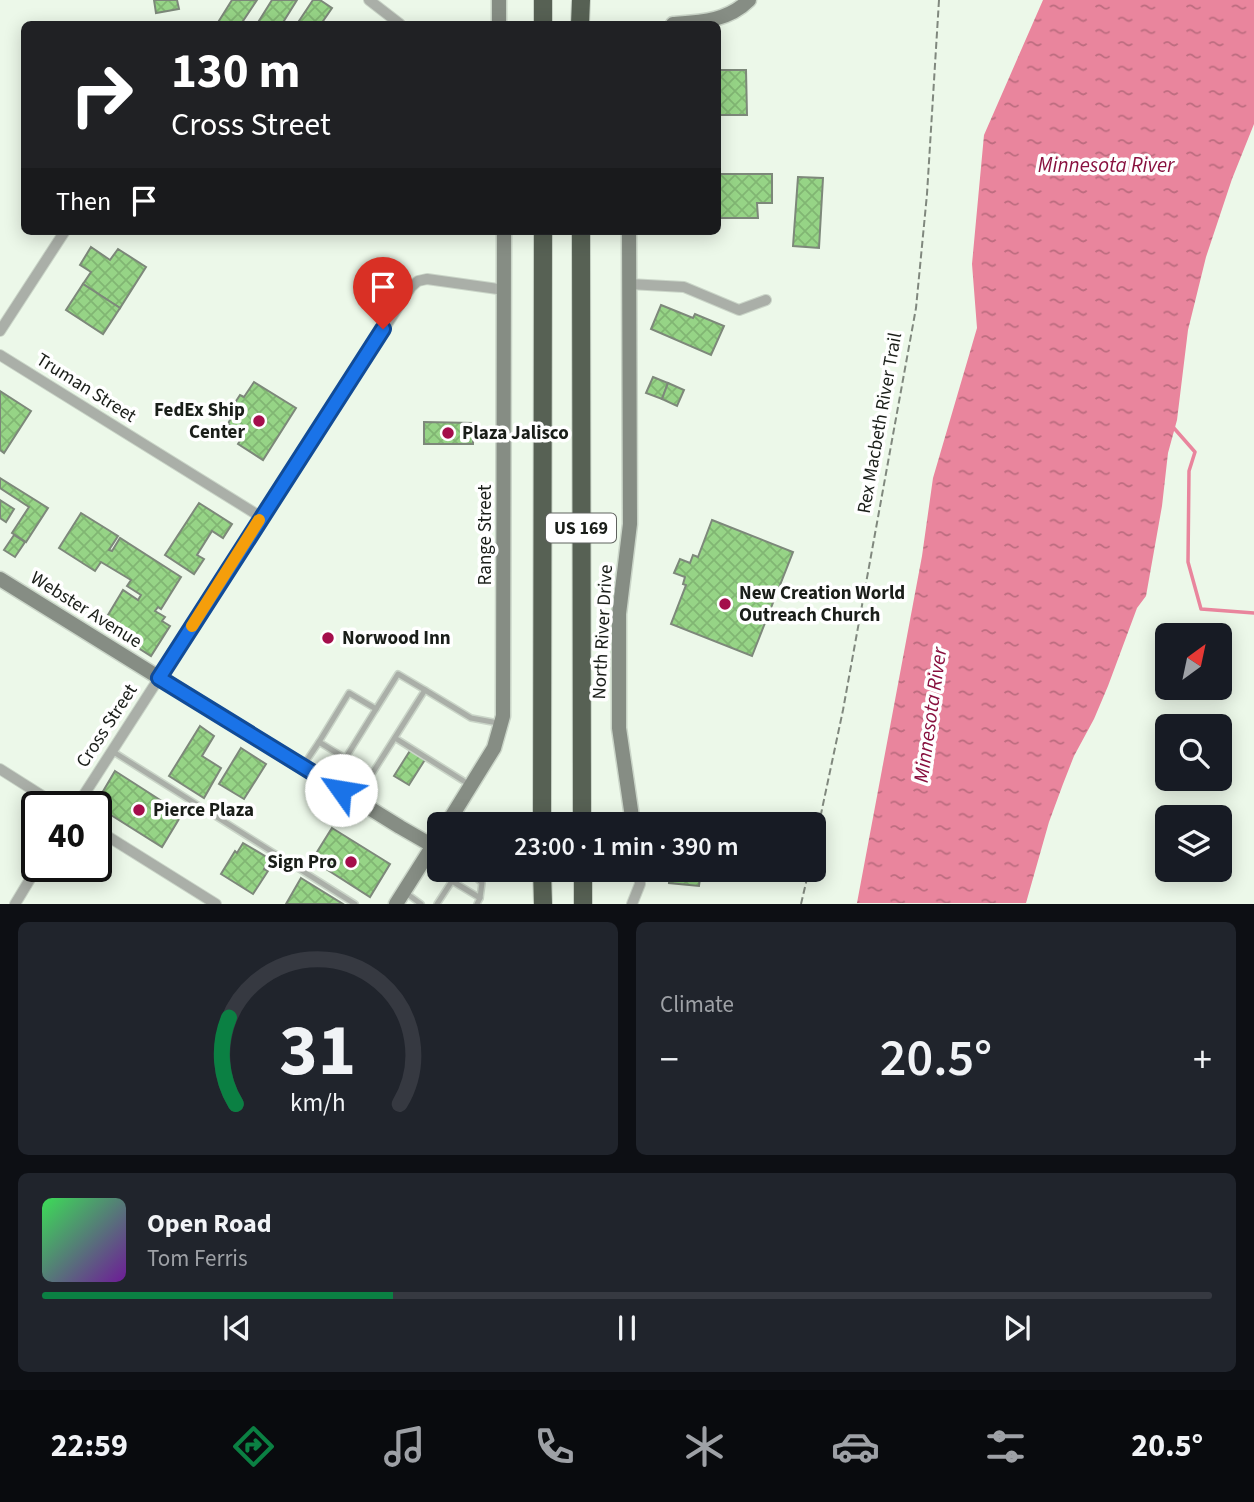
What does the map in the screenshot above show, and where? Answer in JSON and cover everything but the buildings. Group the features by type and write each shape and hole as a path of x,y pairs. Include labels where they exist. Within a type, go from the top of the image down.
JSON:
{"highway":[{"path":"543,0 543,21"},
{"path":"580,0 580,21"},
{"name":"US 169","path":"542,812 543,235"},
{"name":"US 169","path":"580,235 582,812"},
{"path":"542,882 543,904"},
{"path":"583,882 583,904"}],"street":[{"path":"369,0 396,21"},
{"path":"499,0 499,21"},
{"path":"708,21 731,14 749,0"},
{"path":"0,331 62,235"},
{"name":"Range Street","path":"454,812 494,748 501,724 505,693 504,235"},
{"name":"North River Drive","path":"629,235 630,524 619,614 619,729 631,812"},
{"name":"Cross Street","path":"86,791 411,287 418,281 427,279 505,290"},
{"path":"629,284 684,287 739,310 766,300"},
{"name":"Truman Street","path":"0,355 261,517"},
{"name":"Webster Avenue","path":"0,579 356,799 427,838"},
{"path":"0,769 35,791"},
{"path":"112,839 216,904"},
{"path":"400,898 427,858"},
{"path":"15,904 28,882"},
{"path":"632,904 639,882"}],"lane":[{"path":"345,759 398,674 471,718 501,724"},
{"path":"356,799 425,690"},
{"path":"303,766 349,693 376,709"},
{"path":"395,738 470,785"},
{"path":"318,742 371,774"},
{"path":"112,751 355,904"},
{"path":"437,904 452,882"},
{"path":"453,882 479,901 481,882"},
{"path":"400,898 421,904"}],"path":[{"name":"Rex Macbeth River Trail","path":"821,812 843,710 916,308 926,205 939,0"},
{"path":"802,904 807,882"}],"water":[{"name":"Minnesota River","path":"1043,0 1254,0 1254,124 1206,257 1188,330 1177,420 1168,453 1162,506 1146,596 1137,608 1108,686 1063,784 1026,903 857,903 922,556 933,478 977,328 972,264 984,135"}],"waterway":[{"path":"1173,427 1195,452 1189,471 1188,562 1201,609 1254,613"}],"slow traffic":[{"path":"192,626 259,520"}],"place":[{"name":"FedEx Ship Center","path":"259,421"},
{"name":"Plaza Jalisco","path":"448,433"},
{"name":"New Creation World Outreach Church","path":"725,604"},
{"name":"Norwood Inn","path":"328,638"},
{"name":"Pierce Plaza","path":"139,810"},
{"name":"Sign Pro","path":"351,862"}],"route":[{"path":"341,790 159,678 383,329"}]}
